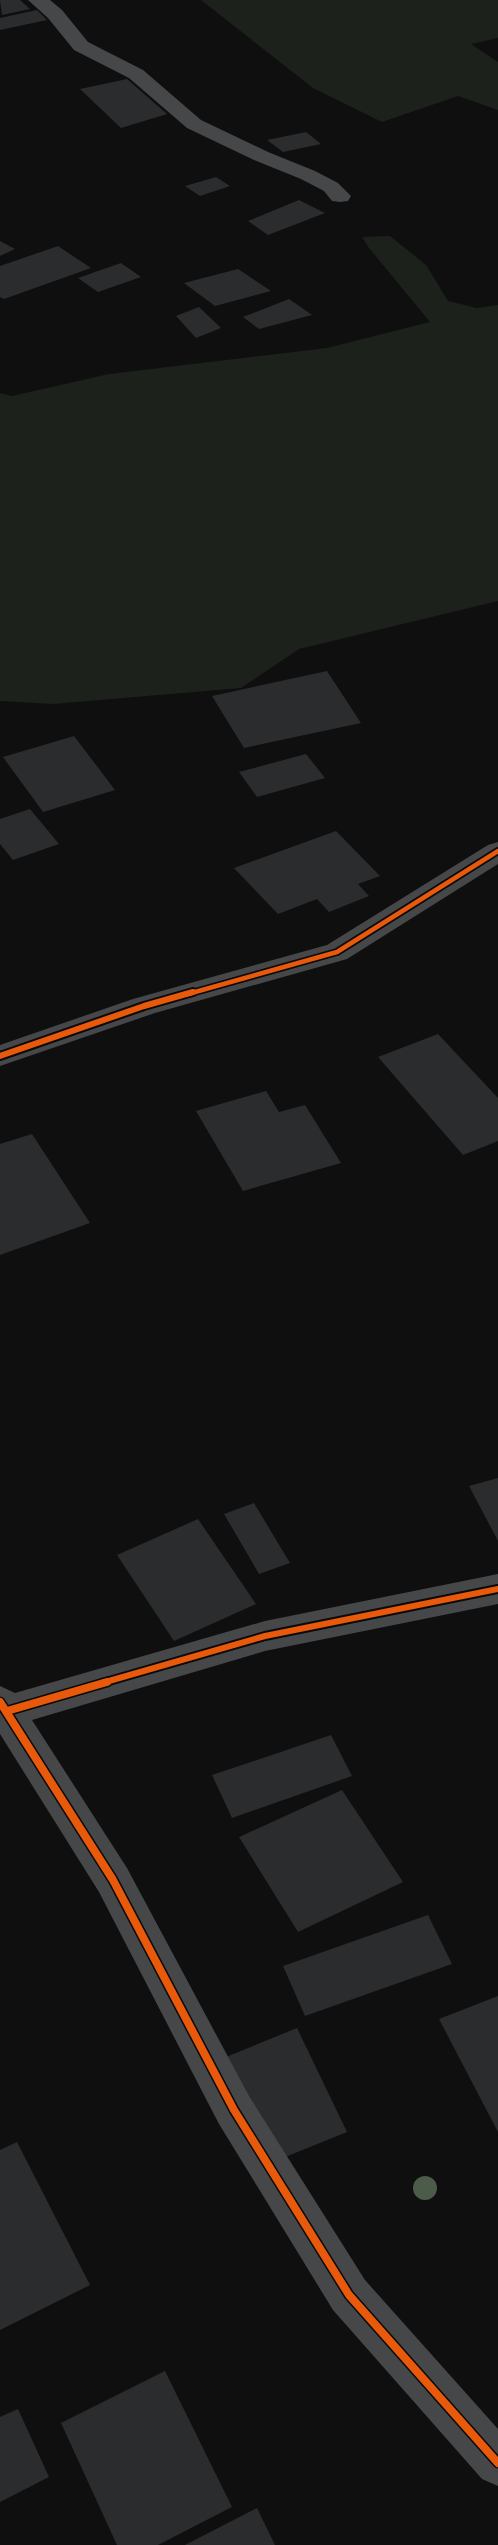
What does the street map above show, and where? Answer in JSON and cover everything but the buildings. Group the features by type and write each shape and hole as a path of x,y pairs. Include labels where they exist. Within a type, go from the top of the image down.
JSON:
{"street":[{"path":"38,0 55,14 81,46 136,74 194,124 261,156 308,175 340,196"},
{"path":"0,1056 144,1006 338,952 498,851"},
{"path":"498,1589 265,1636 4,1707 113,1880 234,2110 349,2295 498,2463"}],"shaded area":[{"path":"201,0 498,0 498,38 471,44 498,62 498,110 458,96 382,122 313,88"},
{"path":"390,236 426,265 448,301 477,308 498,305 498,601 299,649 241,688 53,704 0,701 0,393 12,396 109,374 327,348 430,322 362,237"}],"cycle path":[{"path":"0,1056 144,1006 337,952 498,851"},
{"path":"7,1711 265,1636 498,1589"},
{"path":"0,1702 113,1880 234,2110 349,2295 498,2463"}]}
